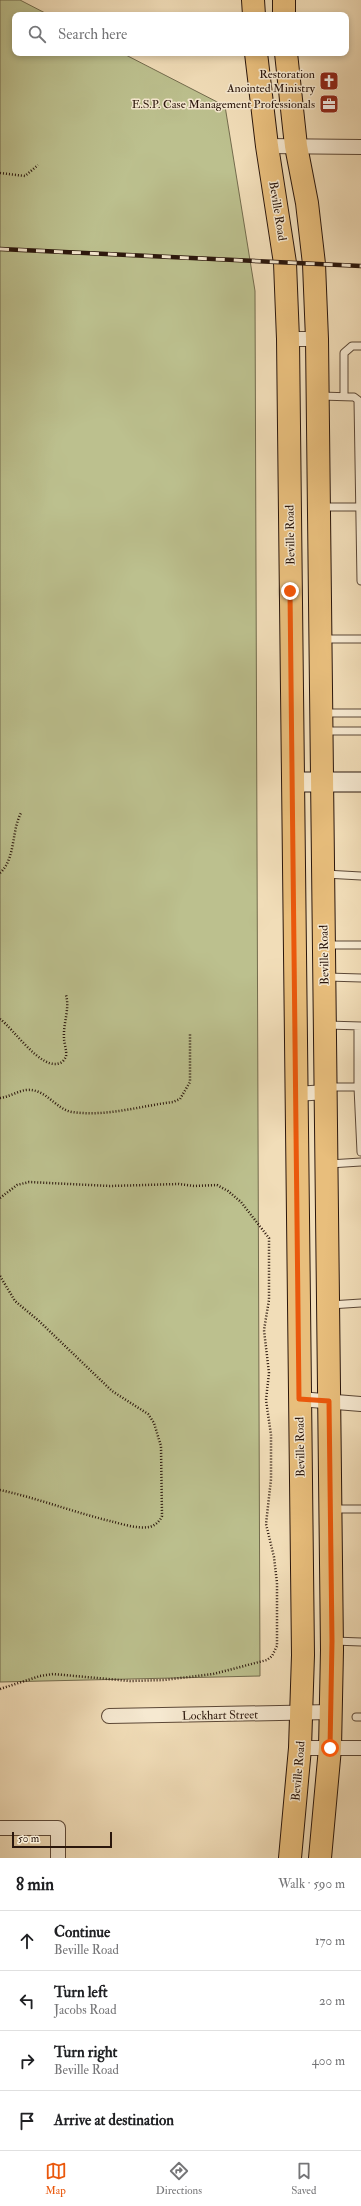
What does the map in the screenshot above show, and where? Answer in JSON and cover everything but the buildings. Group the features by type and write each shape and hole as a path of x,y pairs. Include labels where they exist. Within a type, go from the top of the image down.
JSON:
{"main road":[{"path":"253,0 254,12"},
{"path":"284,0 284,12"},
{"name":"Beville Road","path":"256,56 267,146 285,263 288,340 302,1592 302,1714 290,1858"},
{"name":"Beville Road","path":"286,56 296,146 307,203 314,264 317,339 332,1641 330,1748 320,1858"}],"street":[{"path":"267,146 361,146"},
{"path":"288,340 317,339"},
{"path":"293,782 361,782"},
{"path":"296,1094 326,1090"},
{"path":"299,1399 361,1404"},
{"name":"Lockhart Street","path":"109,1716 302,1714 331,1712"},
{"path":"300,1748 361,1748"},
{"path":"0,1828 58,1828 58,1858"}],"lane":[{"path":"344,396 344,353 352,346 361,346"},
{"path":"318,396 355,397 358,400 361,581"},
{"path":"319,507 359,507"},
{"path":"320,639 361,639"},
{"path":"322,722 361,713"},
{"path":"322,722 361,731"},
{"path":"323,874 361,876"},
{"path":"324,945 361,945"},
{"path":"324,977 361,978"},
{"path":"325,1025 360,1026 358,1087 360,1102 361,1152"},
{"path":"326,1090 358,1087"},
{"path":"326,1164 361,1162"},
{"path":"328,1305 361,1303"},
{"path":"330,1509 361,1509"},
{"path":"332,1641 361,1642"}],"path":[{"path":"0,174 25,176 38,165"},
{"path":"0,873 9,861 14,829 21,813"},
{"path":"0,1019 32,1052 50,1063 58,1064 63,1061 66,1056 64,1036 67,1009 66,995"},
{"path":"0,1098 13,1096 26,1090 34,1090 42,1092 65,1110 85,1113 115,1111 174,1102 180,1099 190,1082 190,1034"},
{"path":"0,1198 17,1185 29,1182 110,1186 179,1184 194,1186 217,1185 228,1191 241,1202 268,1238 269,1300 264,1330 269,1373 266,1400 271,1435 271,1472 266,1524 274,1557 277,1583 277,1646 272,1656 267,1660 213,1674 164,1680 130,1681 53,1674 40,1676 0,1689"},
{"path":"0,1276 15,1301 69,1349 112,1391 122,1399 143,1410 154,1422 162,1446 162,1516 155,1525 150,1527 125,1525 0,1490"}],"green space":[{"path":"0,0 20,0 43,12 12,12 12,56 128,56 225,106 255,291 260,1676 0,1682"}],"railway":[{"path":"0,249 361,266"}],"place":[{"name":"Restoration Anointed Ministry","path":"329,81"},
{"name":"E.S.P. Case Management Professionals","path":"329,104"}],"route":[{"path":"290,591 299,1399 329,1401 332,1641 330,1748"}]}
